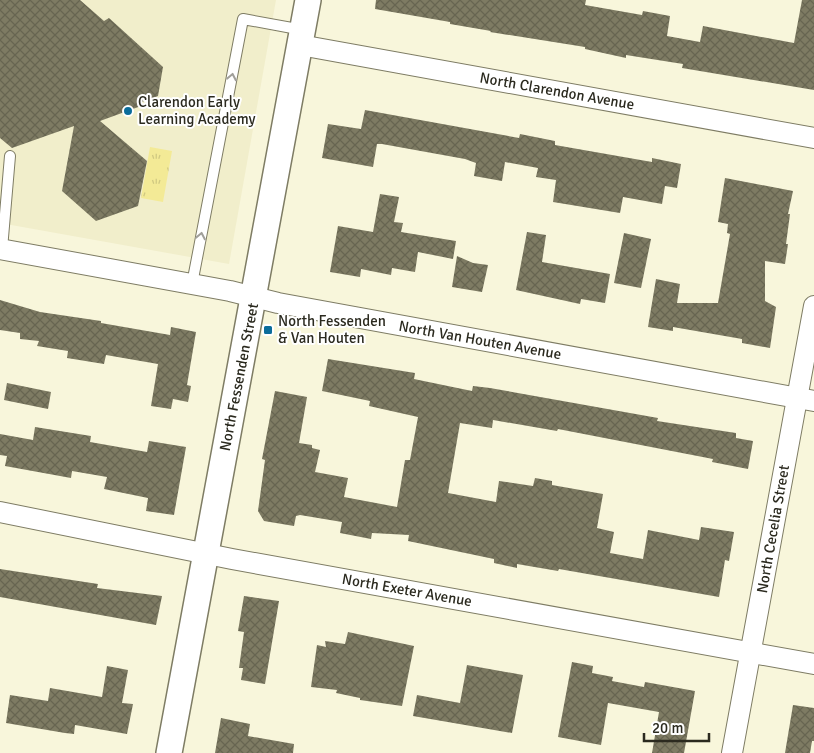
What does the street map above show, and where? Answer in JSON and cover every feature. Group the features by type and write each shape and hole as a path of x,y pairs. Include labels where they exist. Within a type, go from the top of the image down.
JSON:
{"street":[{"name":"North Fessenden Street","path":"169,753 308,0"},
{"name":"North Clarendon Avenue","path":"302,38 814,138"},
{"name":"North Van Houten Avenue","path":"1,249 805,399"},
{"name":"North Cecelia Street","path":"732,753 751,652 805,399 814,306"},
{"name":"North Exeter Avenue","path":"0,512 206,553 814,664"}],"lane":[{"path":"192,284 243,19 302,38"},
{"path":"1,249 10,156"}],"shaded area":[{"name":"Clarendon Early Learning Academy","path":"0,0 276,0 229,264 0,223"}],"green space":[{"path":"150,147 172,151 163,202 141,198"}],"building":[{"path":"0,0 80,0 104,21 109,18 163,67 158,96 142,102 141,106 100,121 147,161 138,206 96,221 62,191 74,126 12,148 0,138"},
{"path":"376,0 586,0 585,5 642,15 643,11 670,16 667,36 700,42 703,26 794,43 802,0 814,0 814,90 682,68 683,64 626,55 626,58 585,49 585,47 490,32 450,24 450,22 375,9"},
{"path":"365,110 519,138 520,134 555,141 555,145 652,162 652,158 681,164 677,188 665,186 662,204 623,197 620,213 553,202 556,180 536,177 538,168 505,162 502,181 474,176 476,163 465,159 382,144 377,144 373,167 322,158 328,124 361,129"},
{"path":"725,178 793,191 788,214 790,214 785,264 765,261 765,301 776,307 770,348 742,343 742,339 673,327 673,331 648,327 656,279 680,284 677,303 718,303 730,234 727,233 728,224 718,222"},
{"path":"380,194 399,197 394,222 403,223 401,232 456,241 453,259 418,252 415,272 392,268 391,275 361,269 360,277 330,272 338,226 373,232"},
{"path":"527,232 546,235 542,262 610,274 605,303 581,299 580,304 516,290"},
{"path":"624,233 651,239 641,288 614,283"},
{"path":"457,256 473,263 488,265 482,292 452,287"},
{"path":"0,300 40,312 101,321 101,323 170,335 171,327 196,332 187,385 191,386 188,402 173,399 171,409 151,406 158,364 106,355 104,364 67,358 68,351 37,346 39,341 20,339 20,333 0,330"},
{"path":"328,359 415,373 414,379 472,391 473,386 490,388 658,418 657,421 736,433 736,438 753,441 748,469 712,462 713,459 558,429 557,431 493,420 492,428 460,423 448,493 496,502 499,481 533,486 535,478 552,481 552,485 603,494 597,528 614,532 610,553 643,559 648,530 699,540 701,527 734,532 729,561 725,560 719,597 559,569 558,571 517,564 517,568 494,563 494,559 408,541 409,535 372,533 371,539 340,533 342,522 300,515 296,516 294,526 264,521 258,511 265,460 262,459 275,391 307,397 299,443 312,445 312,448 320,450 315,472 348,478 344,497 397,507 405,460 410,460 418,417 369,406 370,401 322,391"},
{"path":"7,383 51,392 48,409 4,400"},
{"path":"35,427 91,436 90,442 147,452 149,441 186,447 174,515 146,511 148,498 104,489 107,477 72,471 71,478 5,466 7,456 0,455 0,434 33,440"},
{"path":"0,569 98,584 97,588 162,596 156,625 0,597"},
{"path":"244,596 279,601 265,684 241,680 243,668 239,668 244,632 238,631"},
{"path":"348,632 414,646 402,706 360,700 360,698 336,693 337,690 311,687 317,645 326,647 325,641 345,644"},
{"path":"572,662 593,666 592,673 613,677 612,681 644,687 645,682 695,691 684,753 652,753 659,712 608,703 601,745 558,737"},
{"path":"467,665 523,675 512,733 413,716 417,695 460,703"},
{"path":"107,666 128,670 122,703 133,704 127,734 75,725 74,734 6,723 10,695 48,701 50,688 102,697"},
{"path":"793,705 814,708 814,741 812,741 810,753 785,753"},
{"path":"221,718 250,724 248,736 294,744 293,753 215,753"}],"place":[{"name":"Clarendon Early Learning Academy","path":"128,111"},
{"name":"North Fessenden & Van Houten","path":"268,330"}]}
